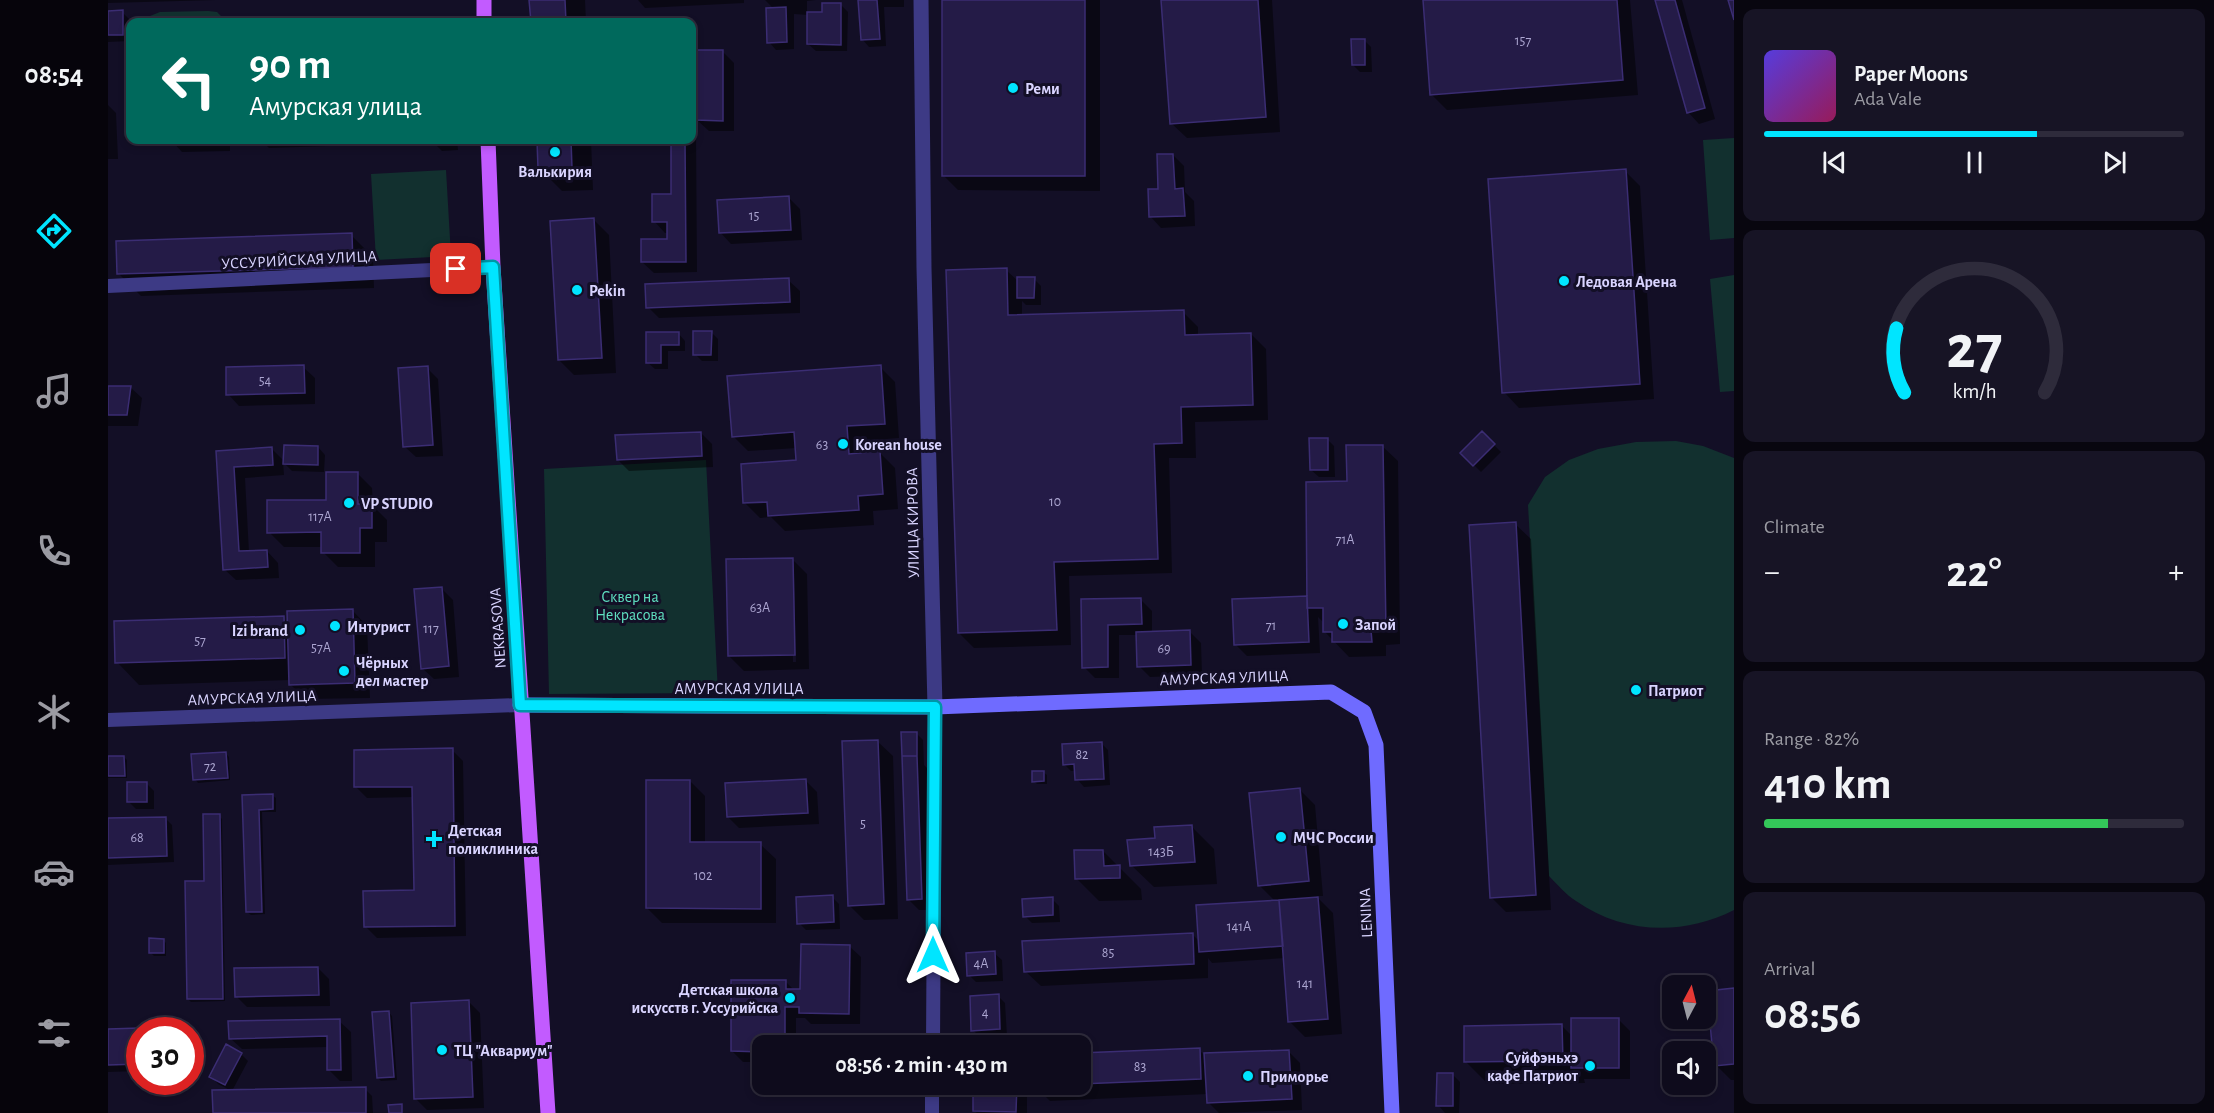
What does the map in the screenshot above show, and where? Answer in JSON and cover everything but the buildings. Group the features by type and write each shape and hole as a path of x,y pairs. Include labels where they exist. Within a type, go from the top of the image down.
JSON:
{"main road":[{"path":"483,0 484,18"},
{"name":"NEKRASOVA","path":"488,144 493,267 520,705 548,1113"},
{"name":"АМУРСКАЯ УЛИЦА","path":"520,705 935,707 1331,692 1364,712"},
{"name":"LENINA","path":"1364,712 1376,745 1392,1113"}],"street":[{"name":"УЛИЦА КИРОВА","path":"921,0 924,268 935,707 933,1035"},
{"name":"УССУРИЙСКАЯ УЛИЦА","path":"108,286 493,267"},
{"name":"АМУРСКАЯ УЛИЦА","path":"108,720 520,705"},
{"path":"932,1095 932,1113"}],"green space":[{"path":"208,11 217,12 223,18 150,18 160,12"},
{"path":"1734,138 1734,238 1710,240 1703,140"},
{"path":"446,170 451,256 376,260 371,174"},
{"path":"1734,275 1734,391 1720,392 1710,279"},
{"name":"Патриот","path":"1676,441 1703,446 1734,458 1734,910 1694,924 1654,928 1613,920 1594,912 1569,896 1549,876 1528,505 1545,477 1569,460 1598,449 1636,442"},
{"name":"Сквер на Некрасова","path":"706,460 718,693 549,694 544,469"}],"place":[{"name":"Реми","path":"1013,88"},
{"name":"Валькирия","path":"555,152"},
{"name":"Ледовая Арена","path":"1564,281"},
{"name":"Pekin","path":"577,290"},
{"name":"Korean house","path":"843,444"},
{"name":"VP STUDIO","path":"349,503"},
{"name":"Запой","path":"1343,624"},
{"name":"Интурист","path":"335,626"},
{"name":"Izi brand","path":"300,630"},
{"name":"Чёрных дел мастер","path":"344,671"},
{"name":"Патриот","path":"1636,690"},
{"name":"МЧС России","path":"1281,837"},
{"name":"Детская поликлиника","path":"434,839"},
{"name":"Детская школа искусств г. Уссурийска","path":"790,998"},
{"name":"ТЦ \"Аквариум\"","path":"442,1050"},
{"name":"Суйфэньхэ кафе Патриот","path":"1590,1066"},
{"name":"Приморье","path":"1248,1076"}],"route":[{"path":"456,269 493,267 520,705 935,707 933,955"}]}
